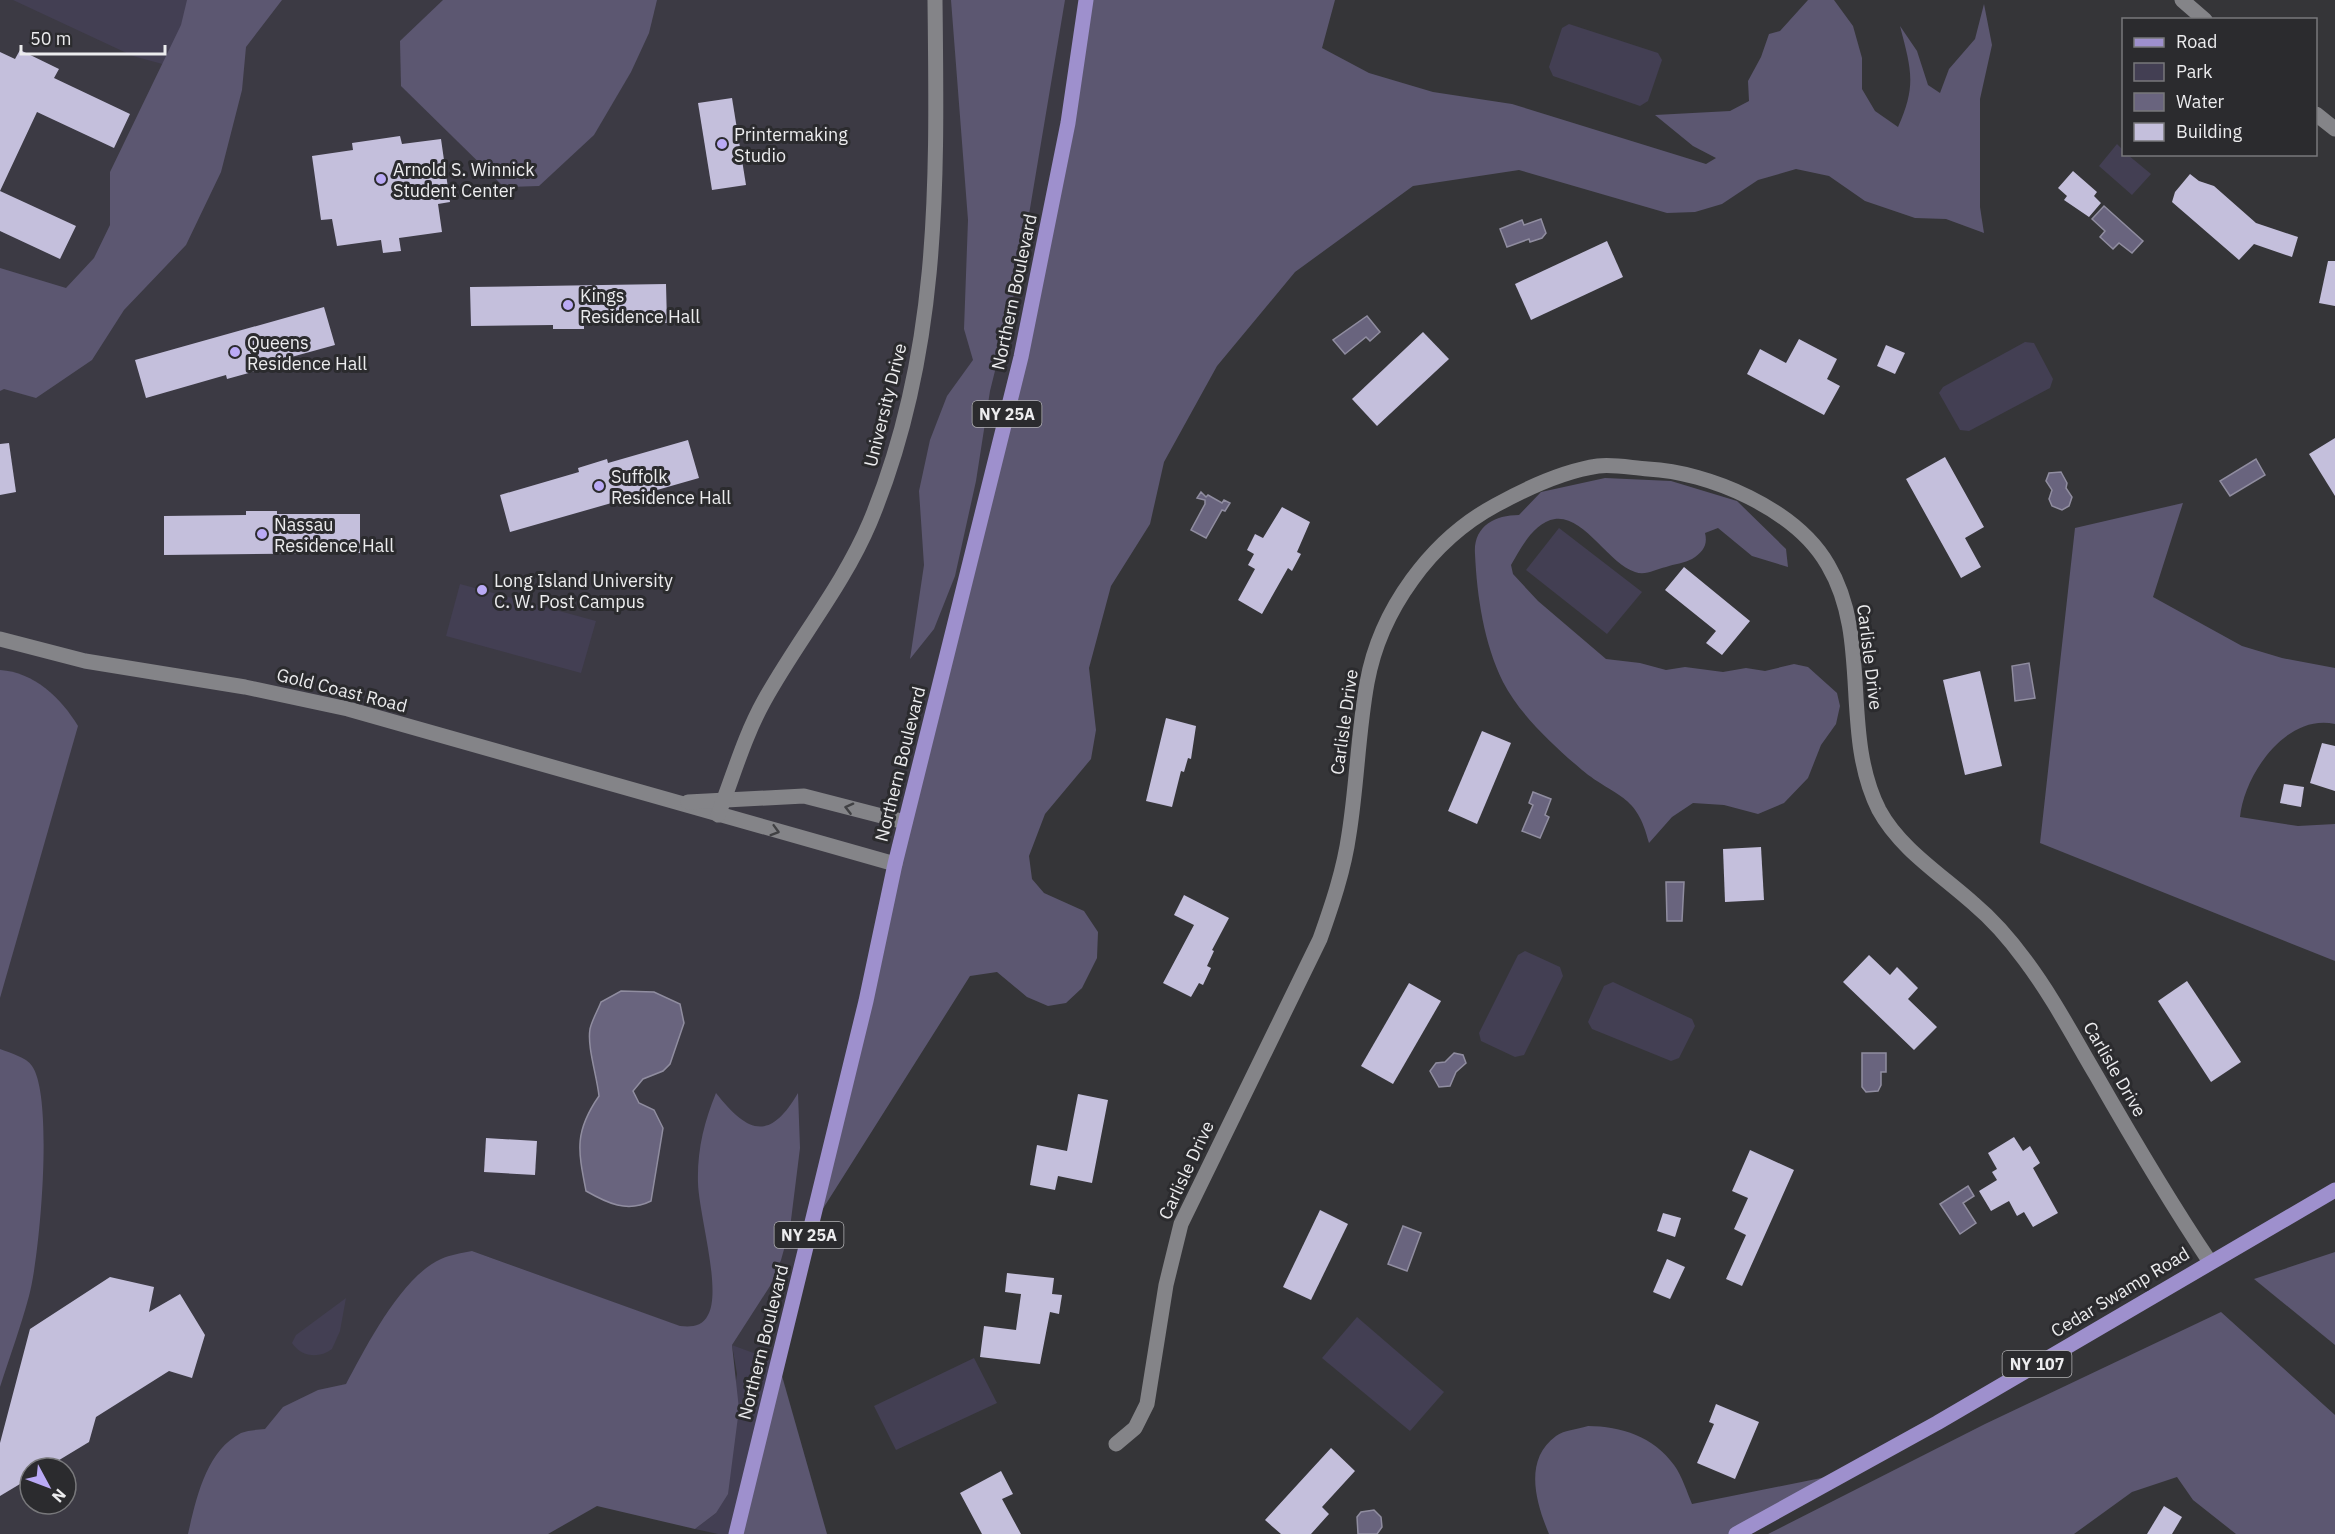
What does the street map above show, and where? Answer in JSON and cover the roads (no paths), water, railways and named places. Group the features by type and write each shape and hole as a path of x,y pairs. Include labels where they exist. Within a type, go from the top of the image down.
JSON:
{"main road":[{"name":"Northern Boulevard","path":"736,1534 866,1001 905,822 1021,357 1059,168 1086,0"},
{"name":"Cedar Swamp Road","path":"1736,1534 1936,1423 2335,1190"}],"street":[{"name":"University Drive","path":"721,808 764,701 834,591 869,524 896,454 918,361 931,278 937,133 936,0"},
{"path":"2182,0 2203,18"},
{"path":"2317,115 2335,129"},
{"name":"Carlisle Drive","path":"1116,1444 1135,1428 1147,1404 1166,1285 1181,1224 1316,948 1336,892 1349,836 1367,680 1385,625 1419,571 1451,534 1526,488 1599,466 1666,470 1719,484 1752,498 1790,524 1828,563 1845,603 1851,639 1861,753 1869,785 1881,814 1907,847 1979,908 2024,958 2054,1004 2171,1204 2210,1262"},
{"name":"Gold Coast Road","path":"0,639 85,661 245,687 348,709 670,802 721,808 895,864"},
{"name":"Gold Coast Road","path":"721,808 804,796 905,822"}],"water":[{"path":"2104,206 2143,241 2132,253 2119,243 2113,249 2100,237 2105,231 2092,219"},
{"path":"1541,219 1546,233 1542,238 1530,242 1529,239 1507,247 1500,229 1522,220 1524,225"},
{"path":"1367,316 1380,332 1370,341 1366,337 1345,354 1333,340"},
{"path":"2256,459 2265,475 2230,496 2220,481"},
{"path":"2061,472 2067,483 2066,488 2072,497 2069,506 2062,510 2052,506 2049,499 2052,490 2046,481 2049,473"},
{"path":"1201,492 1206,497 1208,495 1222,503 1224,500 1230,503 1225,511 1222,510 1206,538 1191,530 1205,504 1205,500 1197,498"},
{"path":"2029,663 2035,698 2015,701 2012,666"},
{"path":"1533,792 1551,799 1545,815 1549,817 1540,838 1522,831 1533,805 1529,803"},
{"path":"1666,882 1684,882 1682,921 1667,921"},
{"path":"621,991 654,992 680,1004 684,1023 670,1064 663,1071 643,1079 633,1091 639,1103 654,1110 663,1128 651,1201 634,1206 609,1203 586,1191 580,1152 585,1120 599,1096 591,1053 590,1029 601,1002"},
{"path":"1454,1053 1463,1055 1466,1063 1456,1072 1450,1086 1439,1087 1430,1071 1436,1063 1445,1062"},
{"path":"1862,1053 1886,1053 1886,1072 1881,1072 1881,1085 1878,1091 1866,1092 1862,1087"},
{"path":"1968,1186 1974,1196 1963,1203 1976,1223 1960,1234 1940,1204"},
{"path":"1403,1226 1421,1233 1407,1271 1388,1264"},
{"path":"1374,1510 1381,1517 1382,1527 1377,1534 1358,1534 1357,1517 1361,1512"}],"place":[{"name":"Printermaking Studio","path":"722,144"},
{"name":"Arnold S. Winnick Student Center","path":"381,179"},
{"name":"Kings Residence Hall","path":"568,305"},
{"name":"Queens Residence Hall","path":"235,352"},
{"name":"Suffolk Residence Hall","path":"599,486"},
{"name":"Nassau Residence Hall","path":"262,534"},
{"name":"Long Island University C. W. Post Campus","path":"482,590"}]}
